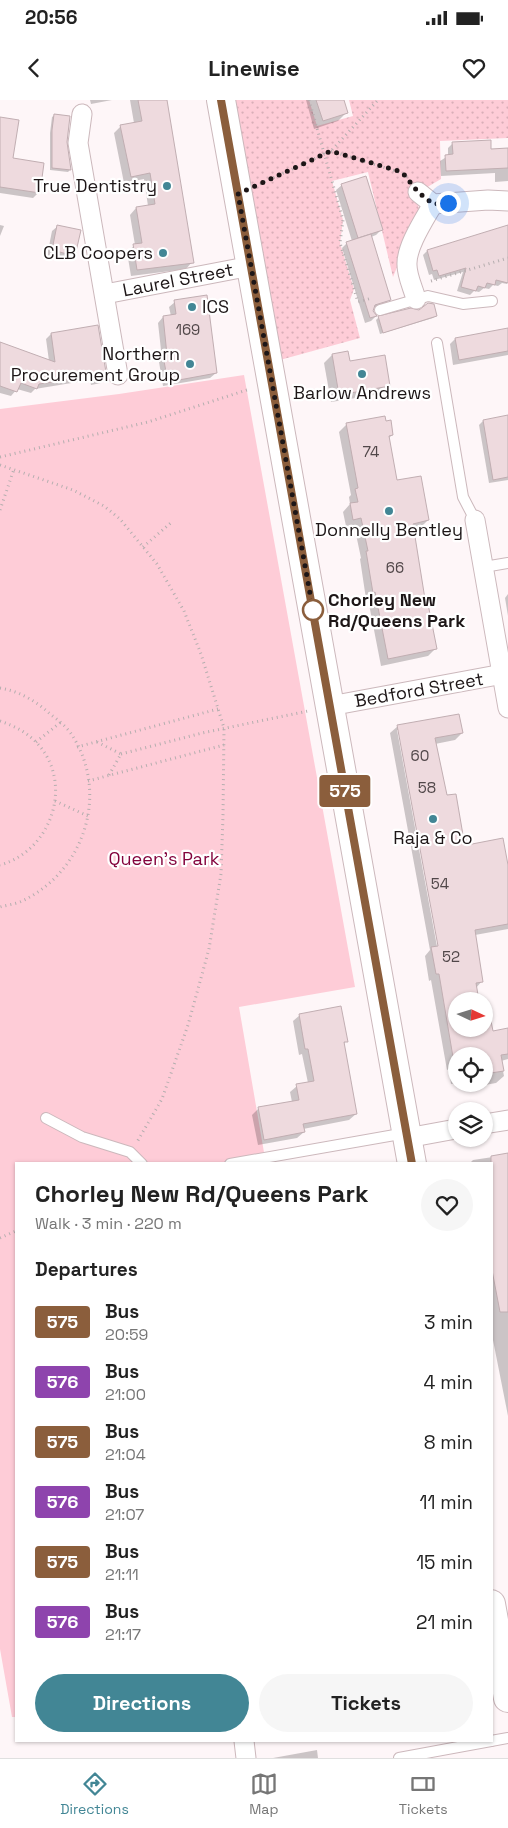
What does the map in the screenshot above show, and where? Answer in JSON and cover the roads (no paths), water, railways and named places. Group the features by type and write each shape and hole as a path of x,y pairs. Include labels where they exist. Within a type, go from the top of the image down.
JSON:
{"main road":[{"path":"221,100 409,1145"},
{"path":"493,1612 505,1659 508,1698"}],"street":[{"name":"Laurel Street","path":"82,114 78,143 118,375"},
{"path":"418,192 433,204 508,201"},
{"path":"414,292 407,258 409,249 433,204"},
{"name":"Laurel Street","path":"105,294 251,266"},
{"path":"475,520 505,674 508,708"},
{"name":"Bedford Street","path":"330,706 505,674"},
{"path":"493,1122 508,1120"},
{"path":"409,1145 448,1132"},
{"path":"244,1742 246,1758"}],"lane":[{"path":"380,310 414,292 462,304 492,301"},
{"path":"437,343 463,497 475,520"},
{"path":"484,567 508,563"},
{"path":"46,1118 82,1137 130,1152 140,1162"},
{"path":"255,1162 409,1145"},
{"path":"493,1741 508,1738"},
{"path":"399,1758 486,1742"}],"place":[{"name":"True Dentistry","path":"167,186"},
{"name":"CLB Coopers","path":"163,253"},
{"name":"ICS","path":"192,307"},
{"name":"Northern Procurement Group","path":"190,364"},
{"name":"Barlow Andrews","path":"362,374"},
{"name":"Donnelly Bentley","path":"389,511"},
{"name":"Chorley New Rd/Queens Park","path":"313,610"},
{"name":"Raja & Co","path":"433,819"}],"park label":[{"name":"Queen's Park","path":"164,859"}]}
